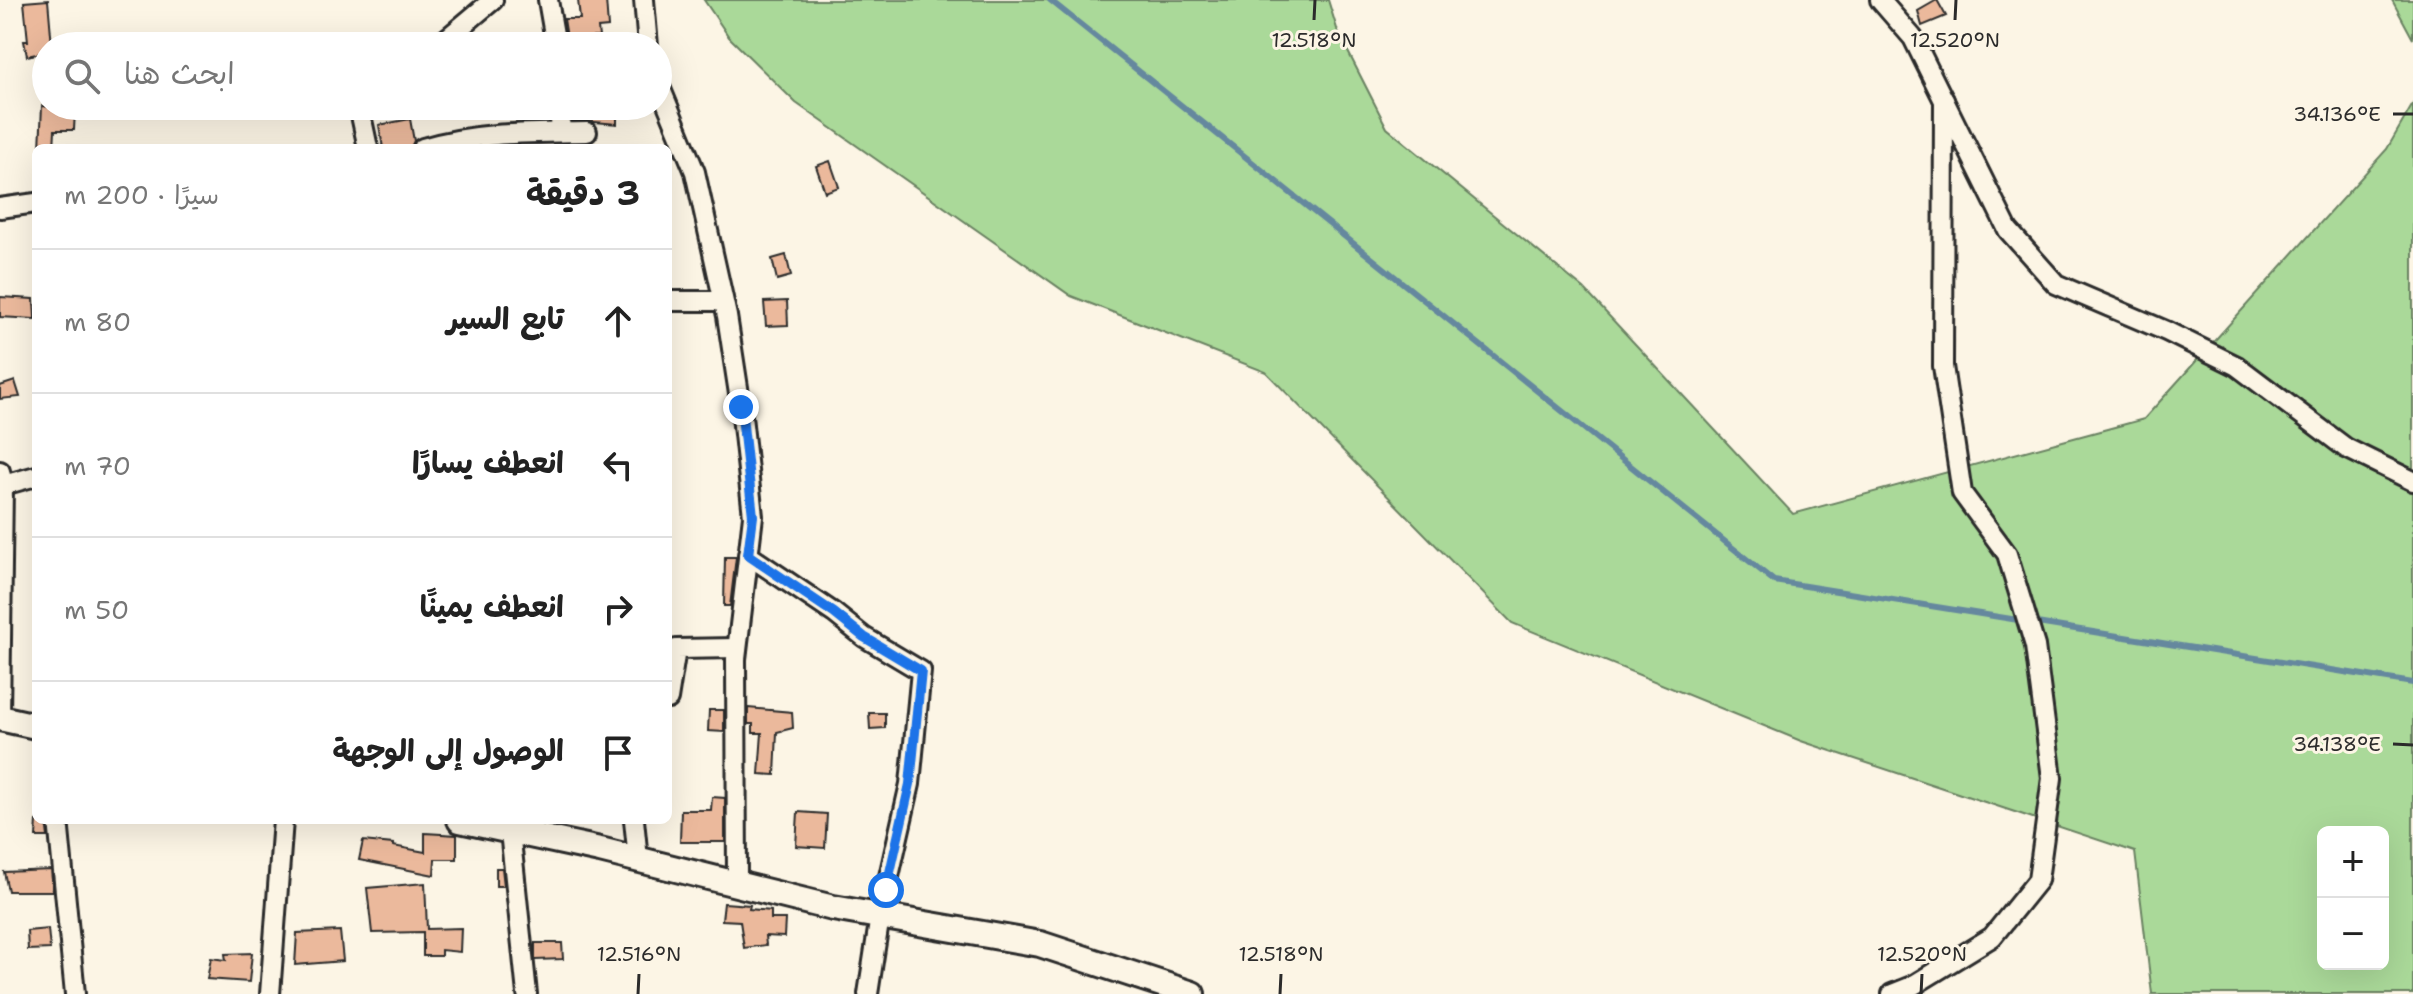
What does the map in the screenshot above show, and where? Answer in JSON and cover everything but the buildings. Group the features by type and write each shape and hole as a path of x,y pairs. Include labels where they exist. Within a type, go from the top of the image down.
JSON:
{"street":[{"path":"455,32 493,0"},
{"path":"548,0 554,32"},
{"path":"644,0 647,32"},
{"path":"1880,0 1913,38 2008,230 2056,284 2166,331 2237,366 2346,448 2413,481"},
{"path":"1892,994 1912,986 1992,937 2038,880 2052,778 2035,646 2007,554 1962,493 1943,366 1944,100"},
{"path":"672,116 695,172 723,301 741,407 753,516 737,648 737,883"},
{"path":"361,120 364,144"},
{"path":"560,120 561,132"},
{"path":"436,144 497,133 587,132"},
{"path":"0,208 32,204"},
{"path":"672,301 723,301"},
{"path":"32,477 1,481 0,718 32,725"},
{"path":"748,555 864,637 921,671 910,784 880,916 868,994"},
{"path":"672,674 676,649 737,648"},
{"path":"58,824 75,994"},
{"path":"270,994 283,824"},
{"path":"634,824 638,859"},
{"path":"527,994 504,825 833,908 1040,944 1192,994"}],"green space":[{"path":"704,0 1328,0 1338,32 1387,128 1584,289 1793,514 2144,419 2387,149 2413,104 2413,994 2152,994 2135,852 1801,741 1512,623 1266,372 1071,296 796,103 729,37"},
{"path":"2392,0 2413,0 2413,39"}],"waterway":[{"path":"1050,0 1774,581 2413,683"}],"route":[{"path":"741,407 753,516 748,555 864,637 921,671 910,784 886,890"}]}
